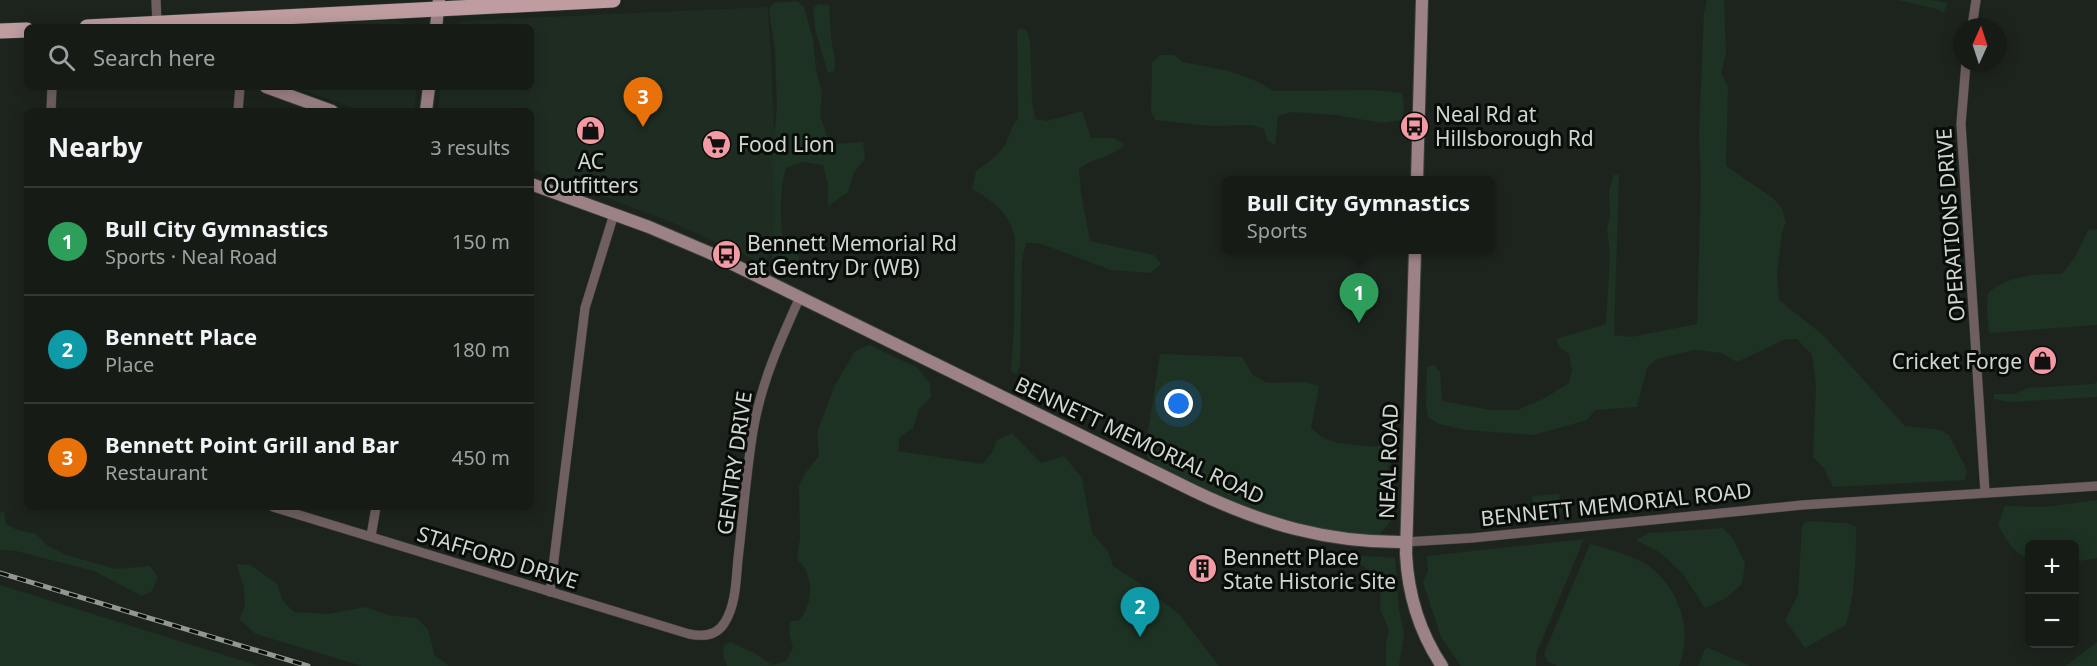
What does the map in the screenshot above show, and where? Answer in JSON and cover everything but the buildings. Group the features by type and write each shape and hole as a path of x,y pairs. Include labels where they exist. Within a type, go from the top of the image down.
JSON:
{"main road":[{"path":"140,24 438,5 613,0"},
{"path":"0,31 24,30"}],"street":[{"path":"156,0 157,23"},
{"path":"1418,176 1422,0"},
{"path":"1973,18 1976,0"},
{"path":"436,24 438,5"},
{"name":"OPERATIONS DRIVE","path":"1965,72 1961,124 1985,492"},
{"path":"51,108 52,90"},
{"path":"238,108 240,90"},
{"path":"274,90 324,108"},
{"path":"426,108 429,90"},
{"name":"BENNETT MEMORIAL ROAD","path":"534,185 614,214 710,253 1194,491 1269,523 1328,537 1406,542 1802,505 2097,486"},
{"path":"550,592 585,308 614,214"},
{"name":"NEAL ROAD","path":"1415,254 1406,542 1408,574 1416,610 1430,645 1442,666"},
{"name":"GENTRY DRIVE","path":"713,634 724,624 734,596 753,433 762,389 771,361 800,297"},
{"name":"STAFFORD DRIVE","path":"283,510 689,634 705,636 713,634"},
{"path":"372,536 376,510"}],"shaded area":[{"path":"1707,0 1724,0 1726,53 1721,73 1728,87 1726,166 1773,198 1782,209 1786,222 1782,232 1777,272 1779,300 1824,336 1905,426 1941,430 1949,435 1967,470 1965,480 1833,487 1823,467 1813,457 1816,386 1812,355 1797,339 1786,339 1737,362 1722,353 1695,350 1657,359 1647,368 1637,407 1595,410 1587,420 1534,435 1465,430 1439,424 1428,417 1427,367 1434,365 1440,372 1442,401 1490,410 1517,410 1545,398 1569,383 1572,370 1569,354 1559,347 1556,339 1606,324 1610,254 1607,229 1610,216 1609,191 1614,175 1619,174 1614,335 1631,337 1697,324 1701,182 1699,135 1704,12"},
{"path":"1898,0 1932,0 1948,3 1943,13 1937,9"},
{"path":"797,1 804,7 813,39 816,70 822,92 820,116 827,135 834,144 863,142 865,159 854,172 848,192 828,206 828,185 823,165 803,162 786,168 781,207 784,246 795,249 799,256 799,270 789,273 776,268 772,258 775,209 772,158 777,107 775,51 769,10 773,3"},
{"path":"819,4 829,5 835,62 834,71 828,73 815,29 813,8"},
{"path":"768,7 779,226 764,264 674,223 534,170 534,108 438,108 441,90 534,90 534,24 458,24 461,21"},
{"path":"396,20 406,24 311,24"},
{"path":"1022,28 1027,31 1030,40 1032,101 1035,119 1047,121 1082,111 1091,138 1114,138 1125,145 1079,169 1090,241 1154,255 1161,264 1150,273 1111,270 1039,243 1026,243 1022,260 1020,366 1016,374 1011,371 1014,327 1015,240 1013,231 1000,209 972,189 976,171 992,160 1002,149 1018,119 1017,30"},
{"path":"1161,55 1174,55 1183,62 1229,71 1256,81 1274,91 1375,90 1402,93 1404,105 1402,120 1382,123 1336,115 1292,112 1278,116 1275,145 1267,140 1264,129 1252,125 1210,126 1155,120 1151,111 1152,62"},
{"path":"302,90 417,90 414,108 354,108"},
{"path":"2097,229 2097,325 1989,333 1988,293 2014,279 2033,275 2062,274 2076,256 2088,230"},
{"path":"869,345 918,368 930,384 931,397 919,409 913,428 900,437 898,451 983,464 997,440 1012,433 1041,463 1064,456 1082,478 1092,533 1108,551 1113,566 1179,614 1219,666 727,666 723,656 724,645 731,642 758,655 772,665 786,661 793,648 789,633 790,621 798,621 810,598 808,578 797,559 800,538 799,485 819,456 817,433 834,387 855,351"},
{"path":"1160,354 1242,357 1253,375 1267,383 1305,382 1319,386 1311,428 1323,438 1338,443 1375,447 1383,442 1391,441 1392,456 1388,468 1392,474 1397,496 1395,512 1388,525 1377,536 1308,532 1237,506 1170,476 1149,460 1145,450"},
{"path":"2097,381 2097,397 2009,402 1994,399 1994,394 2015,394 2027,388 2094,384"},
{"path":"1559,494 1561,514 1534,516 1532,496"},
{"path":"2097,500 2097,558 2079,561 2079,540 2025,540 2025,556 2015,549 2007,541 1998,525 2005,506 2045,507"},
{"path":"4,511 6,524 17,530 36,534 48,546 66,555 116,569 150,566 158,577 152,591 142,596 94,571 16,551 0,550 0,513"},
{"path":"1807,521 1847,523 1856,527 1856,540 1853,589 1846,625 1805,648 1785,620 1798,595 1802,526"},
{"path":"1723,528 1733,539 1745,563 1742,584 1726,598 1705,608 1683,574 1661,553 1636,540 1649,533"},
{"path":"1584,539 1536,654 1536,666 1461,666 1441,637 1423,583 1428,570 1427,556"},
{"path":"1590,544 1624,554 1644,563 1666,583 1680,608 1683,623 1685,637 1679,666 1557,666 1548,662 1544,654"},
{"path":"1342,554 1395,558 1399,609 1404,634 1399,666 1386,666 1386,642 1389,630 1380,609 1381,584 1365,567"},
{"path":"236,564 251,565 277,584 283,601 294,612 327,614 366,607 388,615 416,618 428,629 435,656 449,666 362,666 256,634 239,619 245,605 244,587"},
{"path":"0,585 259,666 0,666"},
{"path":"2097,642 2097,666 2065,666 2067,665"},
{"path":"1706,647 1750,666 1698,666"}],"railway":[{"path":"0,573 308,666"}],"place":[{"name":"Neal Rd at Hillsborough Rd","path":"1414,126"},
{"name":"Bennett Point Grill and Bar","path":"643,127"},
{"name":"AC Outfitters","path":"591,130"},
{"name":"Food Lion","path":"717,144"},
{"name":"Bennett Memorial Rd at Gentry Dr (WB)","path":"726,255"},
{"name":"Bull City Gymnastics","path":"1359,323"},
{"name":"Cricket Forge","path":"2043,361"},
{"name":"Bennett Place State Historic Site","path":"1202,569"},
{"name":"Bennett Place","path":"1140,637"}]}
